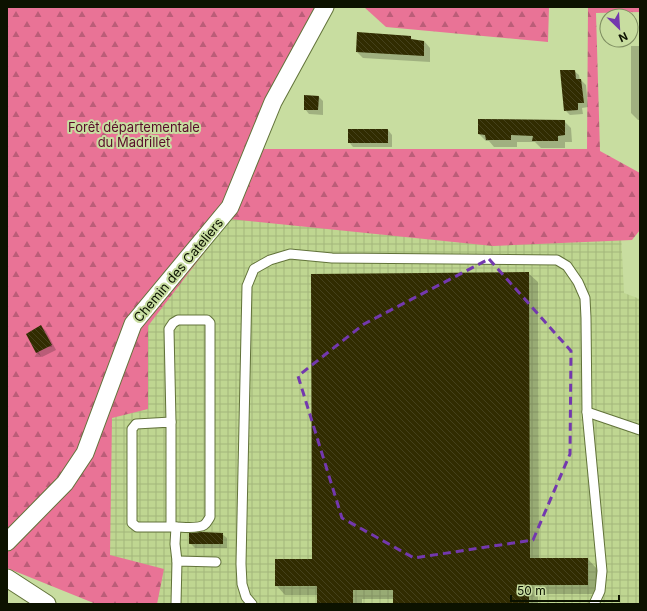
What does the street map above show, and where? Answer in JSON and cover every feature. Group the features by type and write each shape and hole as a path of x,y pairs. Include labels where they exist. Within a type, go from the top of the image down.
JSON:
{"street":[{"name":"Chemin des Cateliers","path":"7,542 65,483 85,453 133,324 230,207 273,102 326,7"},
{"path":"7,578 47,604"}],"lane":[{"path":"252,604 246,597 242,584 241,564 247,286 254,269 270,260 290,254 332,258 557,260 567,266 578,282 585,298 587,412 602,571 600,591 594,604"},
{"path":"171,422 136,424 132,429 132,523 137,527 174,527 199,527 204,526 210,517 210,322 207,320 178,320 173,323 169,329 174,527 177,562 176,604"},
{"path":"587,412 640,430"},
{"path":"177,562 216,562"}],"highlighted area":[{"path":"489,259 571,351 570,454 533,540 414,558 342,518 298,376 364,324"}],"shaded area":[{"path":"231,217 621,232 624,293 640,299 640,604 137,604 104,558 106,418 147,326"}],"green space":[{"name":"Forêt départementale du Madrillet","path":"7,7 335,7 279,105 260,149 587,149 588,7 640,7 640,12 639,8 599,8 599,13 596,13 600,151 640,173 640,230 632,240 493,246 230,219 148,326 148,409 112,418 110,555 164,569 157,604 96,604 7,568"},
{"path":"364,7 549,7 548,42 386,27"}],"building":[{"path":"357,32 411,36 411,39 424,41 424,56 356,52"},
{"path":"560,70 575,70 576,79 581,79 584,103 578,103 578,110 564,111"},
{"path":"304,95 319,96 318,110 304,110"},
{"path":"478,119 565,120 565,135 558,136 558,141 532,141 533,136 511,135 511,140 486,140 485,135 478,134"},
{"path":"348,129 388,129 388,143 348,143"},
{"path":"529,272 530,558 588,558 588,585 529,585 529,604 393,604 393,590 353,590 353,604 317,604 317,586 275,586 275,559 312,559 311,274"},
{"path":"41,325 52,345 36,353 26,334"},
{"path":"189,533 223,533 223,544 189,544"}]}
